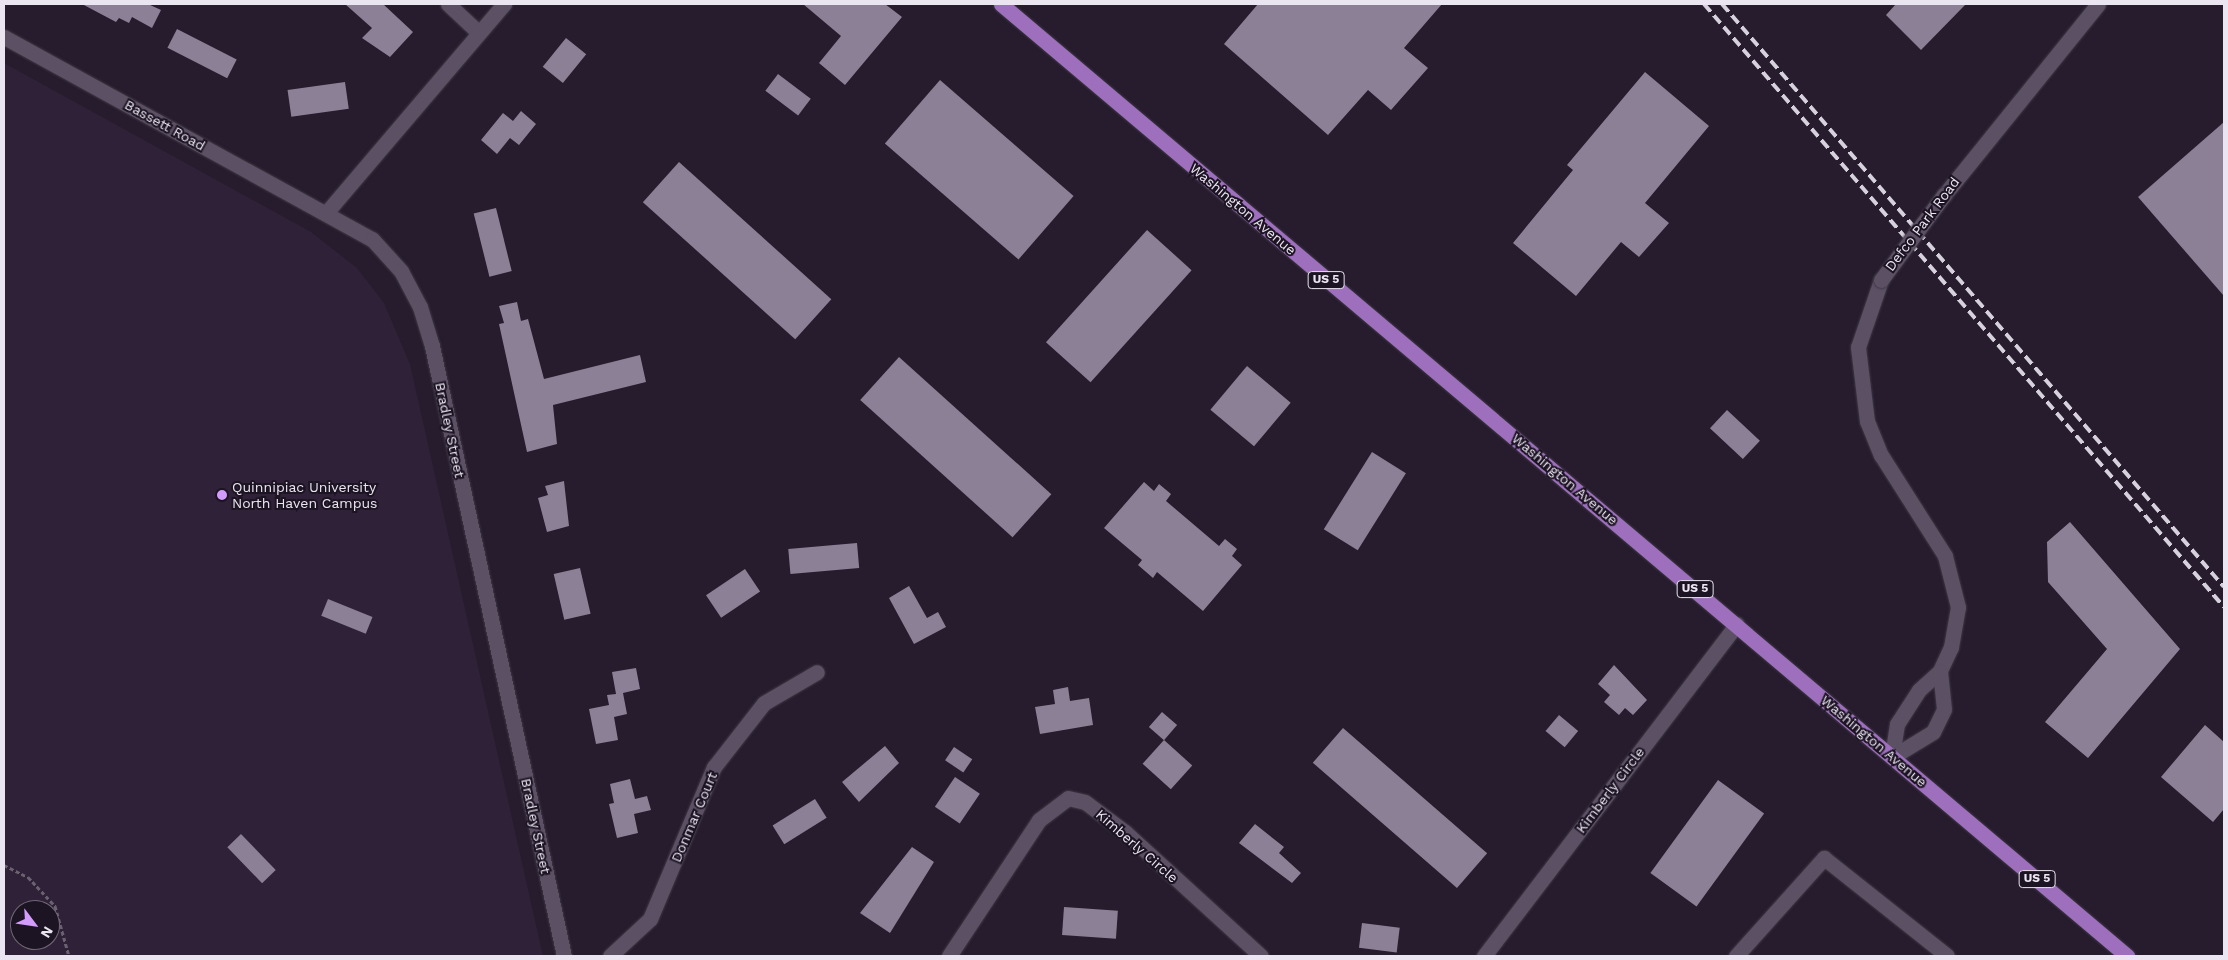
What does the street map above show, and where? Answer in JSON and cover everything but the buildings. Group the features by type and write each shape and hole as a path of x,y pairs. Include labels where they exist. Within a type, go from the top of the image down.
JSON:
{"main road":[{"name":"Washington Avenue","path":"1001,4 1737,624 2119,954"}],"street":[{"path":"448,4 479,33"},
{"path":"326,213 504,4"},
{"name":"Defco Park Road","path":"1892,757 1897,724 1919,690 1940,671 1956,630 1955,583 1945,556 1881,455 1866,421 1859,382 1858,347 1881,280 1944,195 2098,4"},
{"name":"Bassett Road","path":"4,37 326,213"},
{"name":"Bradley Street","path":"326,213 372,239 401,271 420,307 564,956"},
{"name":"Kimberly Circle","path":"1484,956 1737,624"},
{"name":"Defco Park Road","path":"1892,757 1933,732 1944,709 1940,671"},
{"name":"Donmar Court","path":"610,956 650,919 714,767 764,702 817,672"},
{"name":"Kimberly Circle","path":"949,956 1039,820 1068,798 1085,802 1125,832 1261,956"},
{"path":"1736,956 1824,858 1947,956"}],"path":[{"path":"4,865 28,877 55,906 69,956"}],"shaded area":[{"name":"Quinnipiac University North Haven Campus","path":"4,63 311,232 357,268 384,303 410,364 543,956 4,956"}],"railway":[{"path":"1704,4 2224,607"},
{"path":"1722,4 2224,587"}],"place":[{"name":"Quinnipiac University North Haven Campus","path":"222,495"}]}
